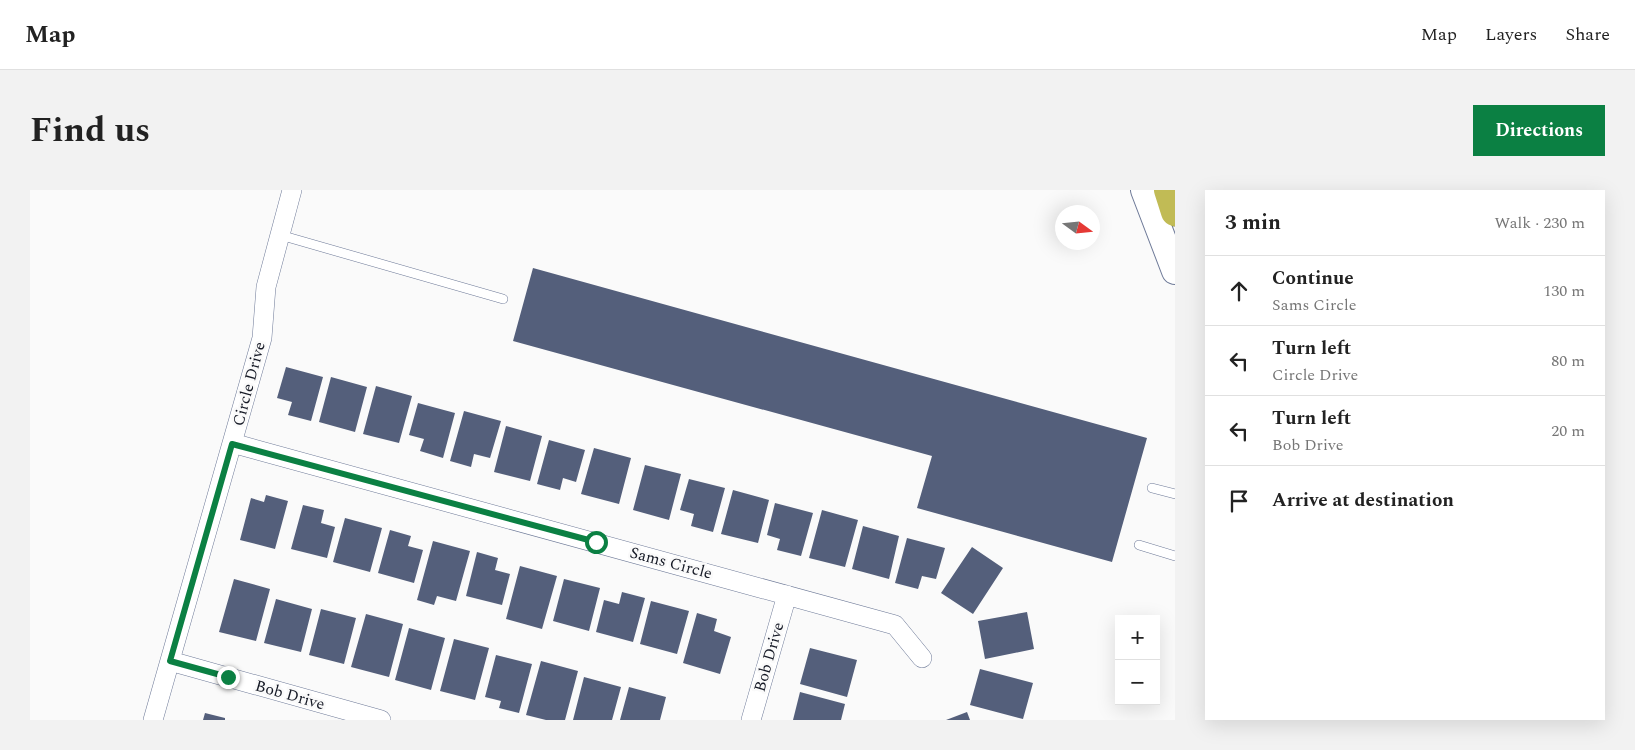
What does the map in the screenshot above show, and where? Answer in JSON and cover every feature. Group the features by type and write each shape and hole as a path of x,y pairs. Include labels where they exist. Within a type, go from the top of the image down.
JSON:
{"highway":[{"path":"1168,190 1175,212"}],"main road":[{"path":"1144,190 1175,271"}],"street":[{"name":"Circle Drive","path":"153,720 262,338 266,287 292,190"},
{"name":"Sams Circle","path":"232,444 895,625 922,658"},
{"name":"Bob Drive","path":"751,720 787,594"},
{"name":"Bob Drive","path":"170,661 381,720"}],"lane":[{"path":"280,235 503,299"},
{"path":"1152,488 1175,494"},
{"path":"1139,545 1175,556"}],"building":[{"path":"533,268 1147,438 1112,562 917,508 932,456 513,341"},
{"path":"286,367 323,377 311,421 288,415 292,402 277,398"},
{"path":"331,377 367,387 355,432 319,422"},
{"path":"376,386 412,396 399,443 363,434"},
{"path":"418,403 455,413 443,458 420,451 424,439 409,435"},
{"path":"464,411 501,421 490,458 474,454 471,467 450,461"},
{"path":"506,426 542,436 530,481 494,472"},
{"path":"549,440 585,450 576,482 563,478 560,490 537,484"},
{"path":"594,448 631,458 619,504 581,494"},
{"path":"645,465 681,474 669,520 633,510"},
{"path":"689,479 725,488 713,532 691,526 694,514 680,510"},
{"path":"733,490 769,500 758,543 721,534"},
{"path":"266,495 288,501 275,549 240,540 251,498 264,502"},
{"path":"775,503 813,513 801,556 777,550 780,539 767,535"},
{"path":"303,505 324,510 321,523 335,527 327,558 291,549"},
{"path":"822,510 858,520 845,567 809,558"},
{"path":"345,518 382,528 370,572 333,562"},
{"path":"863,526 899,536 889,579 852,569"},
{"path":"390,530 411,536 408,546 423,550 414,583 378,573"},
{"path":"907,538 945,548 936,579 922,576 918,589 895,583"},
{"path":"433,541 470,551 456,601 437,596 434,605 417,600"},
{"path":"972,547 1003,568 973,614 941,593"},
{"path":"477,552 498,558 495,570 510,574 502,605 466,596"},
{"path":"520,566 557,576 542,629 506,619"},
{"path":"234,579 270,589 256,641 219,632"},
{"path":"564,579 600,588 589,631 553,621"},
{"path":"622,592 645,598 633,642 596,632 604,600 619,604"},
{"path":"276,599 312,609 301,652 264,643"},
{"path":"651,601 689,611 677,654 640,644"},
{"path":"321,609 356,618 344,664 309,655"},
{"path":"1027,612 1034,649 985,659 978,621"},
{"path":"697,613 717,619 714,631 731,637 720,674 683,663"},
{"path":"366,614 403,624 389,677 351,667"},
{"path":"409,628 445,638 431,690 395,680"},
{"path":"454,639 489,648 475,700 440,691"},
{"path":"810,648 857,660 847,697 800,684"},
{"path":"496,655 532,664 519,713 499,708 501,701 485,697"},
{"path":"541,661 578,671 565,720 546,720 526,715"},
{"path":"980,669 1033,683 1023,719 970,705"},
{"path":"584,677 621,687 612,720 573,720"},
{"path":"629,687 666,697 660,720 620,720"},
{"path":"800,692 845,704 841,720 793,720"},
{"path":"967,712 970,720 946,720"},
{"path":"205,713 225,718 225,720 203,720"}],"route":[{"path":"228,677 170,661 232,444 596,542"}]}
